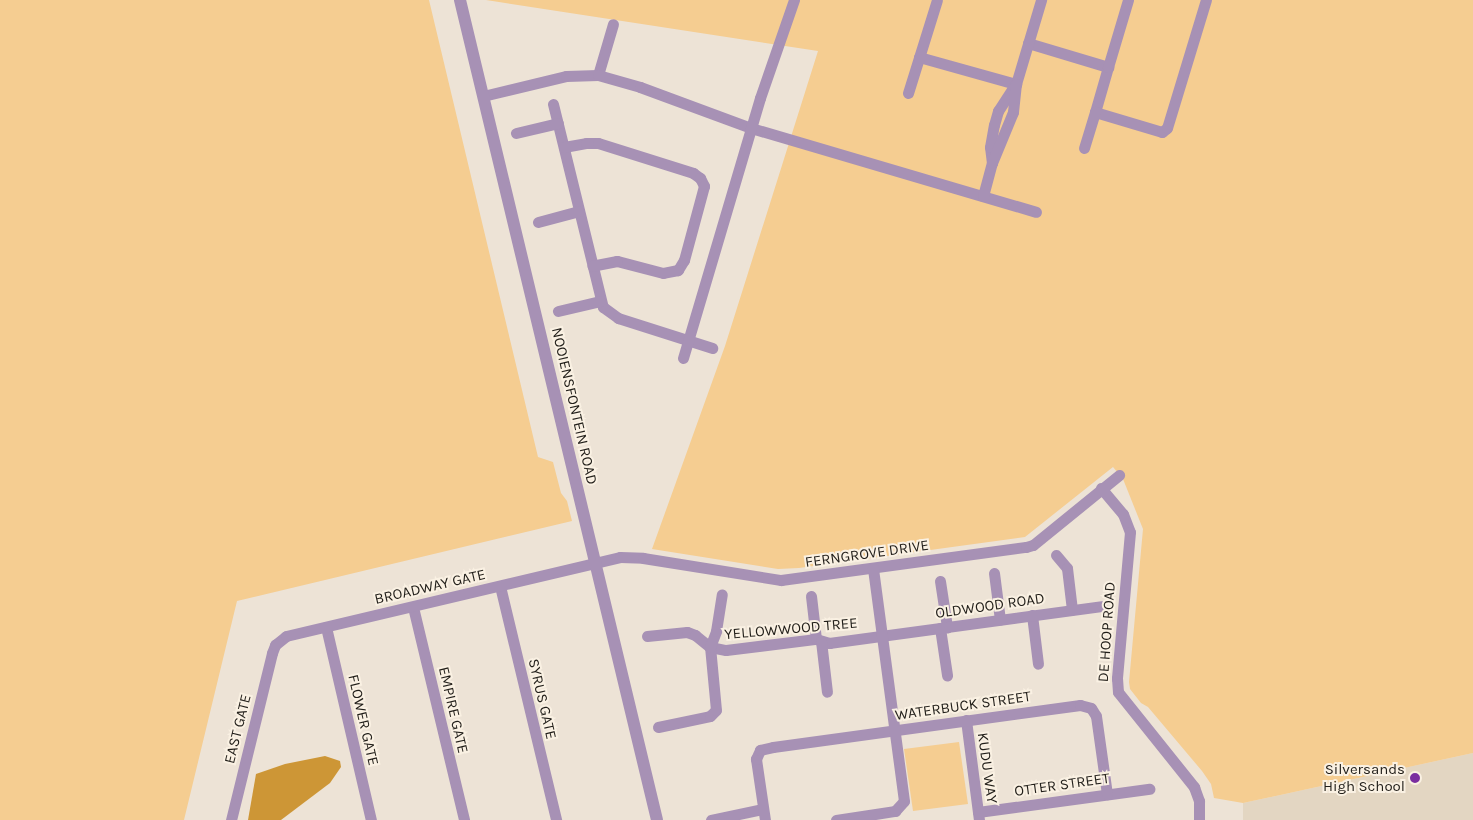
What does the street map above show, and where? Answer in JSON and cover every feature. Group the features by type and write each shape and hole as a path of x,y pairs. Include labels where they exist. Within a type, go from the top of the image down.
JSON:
{"street":[{"name":"NOOIENSFONTEIN ROAD","path":"460,0 657,820"},
{"path":"683,358 752,128 794,0"},
{"path":"908,93 937,0"},
{"path":"983,196 992,164 1013,112 1016,84 1041,0"},
{"path":"1084,148 1128,0"},
{"path":"1095,112 1162,132 1168,128 1206,0"},
{"path":"598,75 613,24"},
{"path":"1028,43 1108,67"},
{"path":"920,57 1016,84"},
{"path":"483,96 566,76 598,75 640,87 752,128 1036,212"},
{"path":"553,104 600,301 612,316 712,348"},
{"path":"516,133 558,123"},
{"path":"564,147 586,143 601,144 693,173 700,178 704,186 684,260 678,270 663,273 617,261 592,266"},
{"path":"538,222 579,212"},
{"path":"558,311 600,301"},
{"name":"FERNGROVE DRIVE","path":"595,562 620,557 637,557 777,580 1030,546 1119,475"},
{"name":"DE HOOP ROAD","path":"1101,488 1123,514 1130,532 1117,678 1118,692 1194,787 1199,801 1198,820"},
{"path":"1056,555 1066,568 1072,610"},
{"name":"BROADWAY GATE","path":"275,645 286,636 595,562"},
{"path":"836,820 891,812 901,807 904,797 873,568"},
{"path":"994,573 1000,620"},
{"path":"940,581 947,675"},
{"name":"SYRUS GATE","path":"500,586 556,820"},
{"path":"658,727 710,716 715,712 716,703 710,647 716,631 722,594"},
{"path":"810,596 827,692"},
{"name":"EMPIRE GATE","path":"413,606 464,820"},
{"name":"OLDWOOD ROAD","path":"883,636 1101,606"},
{"path":"1032,615 1038,664"},
{"name":"FLOWER GATE","path":"326,627 371,820"},
{"name":"YELLOWWOOD TREE","path":"647,636 687,632 695,635 710,647 726,650 819,640 828,643 883,636"},
{"name":"EAST GATE","path":"231,820 275,645"},
{"name":"WATERBUCK STREET","path":"763,814 756,759 760,750 773,746 1080,705 1089,707 1095,712 1107,794"},
{"name":"KUDU WAY","path":"966,720 979,816"},
{"name":"OTTER STREET","path":"979,816 1107,794 1149,789"},
{"path":"711,820 763,814"}],"shaded area":[{"path":"0,0 429,0 538,457 553,462 561,493 567,501 572,521 237,601 184,820 0,820"},
{"path":"486,0 1473,0 1473,753 1243,803 1214,798 1211,784 1202,771 1148,707 1141,703 1130,689 1129,682 1143,529 1123,479 1113,467 1025,537 799,568 778,569 652,549 725,346 818,51"},
{"path":"959,742 968,804 913,811 904,749"},
{"name":"Silversands High School","path":"1473,753 1473,820 1243,820 1243,803"},
{"path":"325,756 340,761 341,767 330,783 281,820 248,820 256,774 285,764"}],"place":[{"name":"Silversands High School","path":"1415,778"}]}
